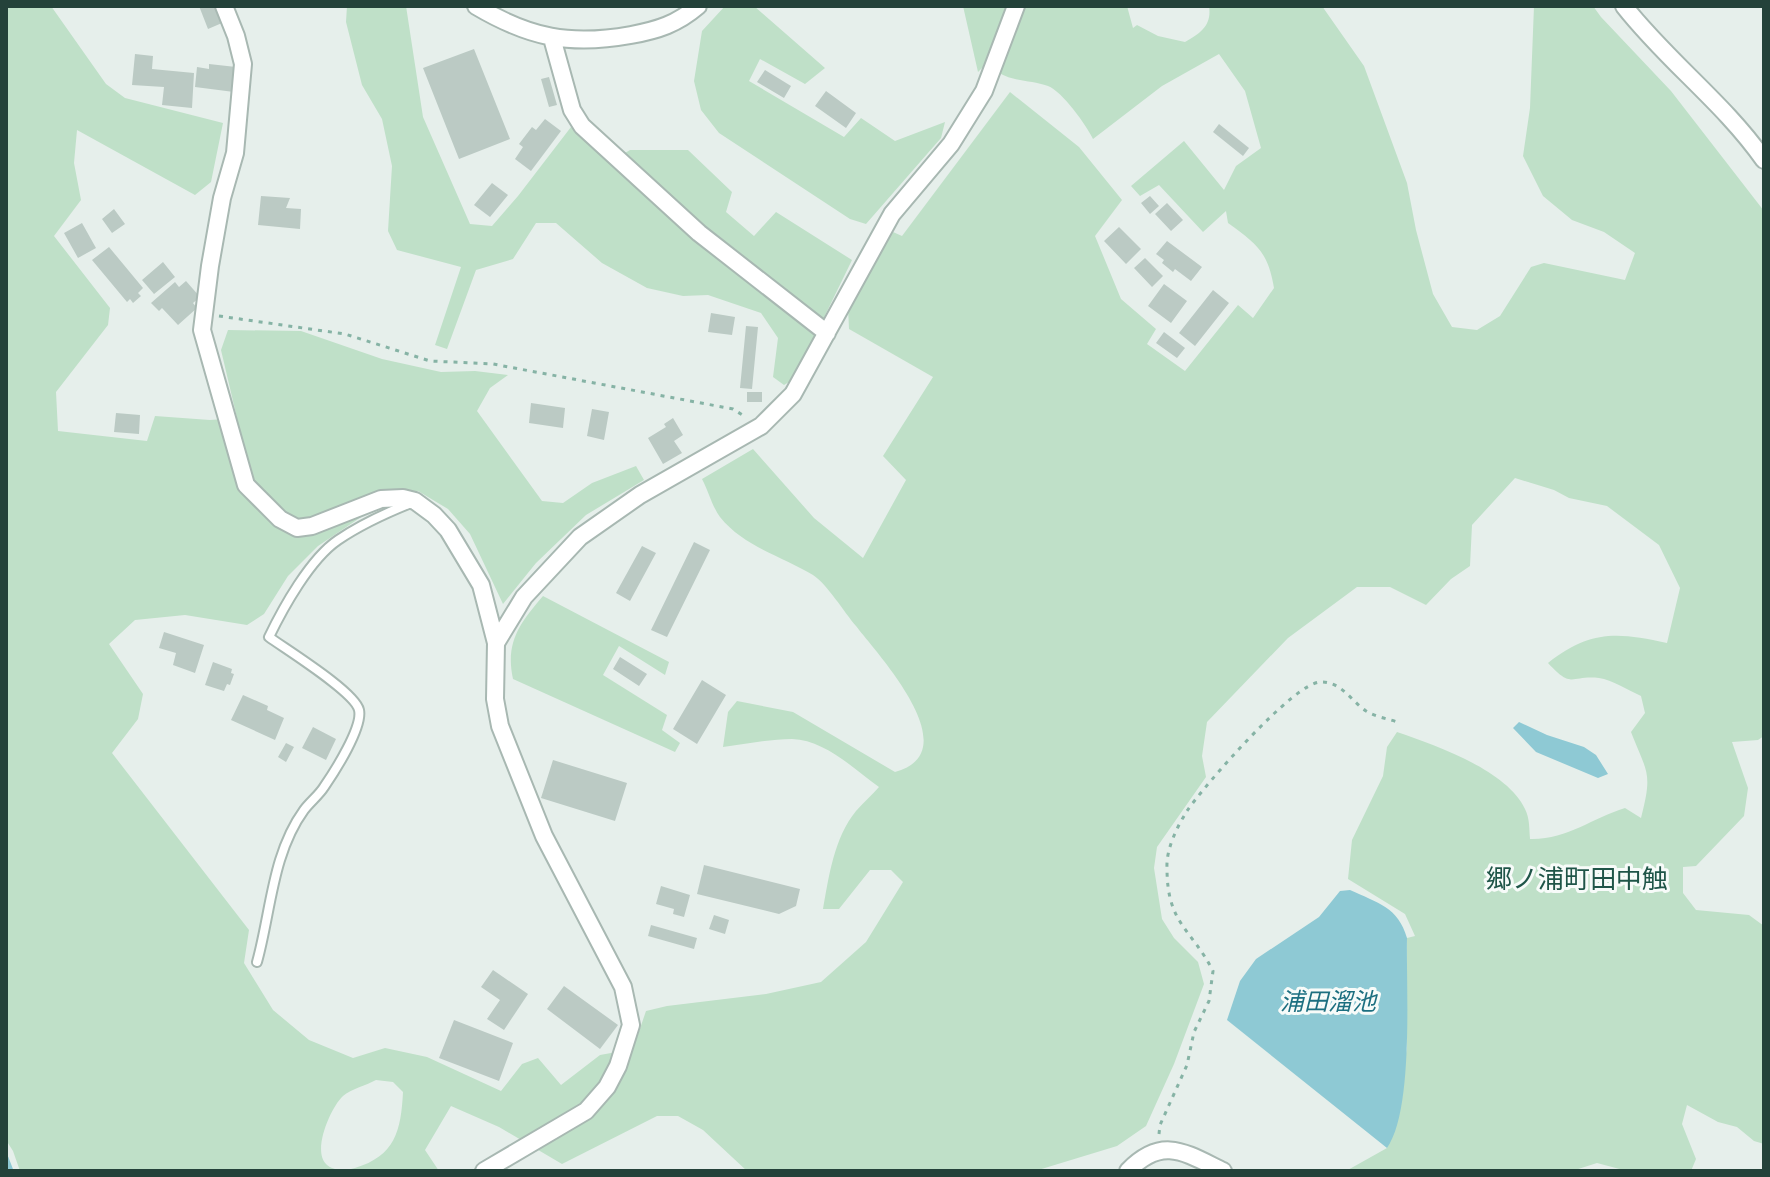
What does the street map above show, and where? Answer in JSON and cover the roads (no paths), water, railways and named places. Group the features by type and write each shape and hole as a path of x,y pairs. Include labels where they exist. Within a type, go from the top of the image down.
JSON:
{"street":[{"path":"224,6 243,64 235,153 222,198 202,330 246,485 280,519 297,528 312,526 381,499 403,498 415,501 448,530 481,585 496,643 495,699 500,726 544,836 623,987 631,1025 607,1087 586,1111 484,1171"},
{"path":"476,6 508,23 574,42 661,30 680,21 698,6"},
{"path":"496,643 524,597 580,537 640,495 761,426 793,394 892,214 951,144 984,91 1016,6"},
{"path":"1624,6 1725,112 1764,160"},
{"path":"552,38 572,110 582,126 699,233 827,333"},
{"path":"1128,1171 1143,1155 1157,1150 1192,1156 1223,1171"}],"lane":[{"path":"257,962 284,847 303,811 323,788 360,723 359,707 349,694 269,637 280,613 335,541 415,501"}],"water":[{"path":"1519,722 1584,747 1596,755 1608,774 1598,778 1536,752 1513,728"},
{"name":"浦田溜池","path":"1350,890 1392,913 1407,938 1405,1078 1396,1130 1387,1148 1227,1020 1240,981 1256,959 1319,917 1340,891"}],"waterway":[{"path":"6,1158 11,1171"}],"district":[{"name":"郷ノ浦町田中触","path":"1577,880"}]}
